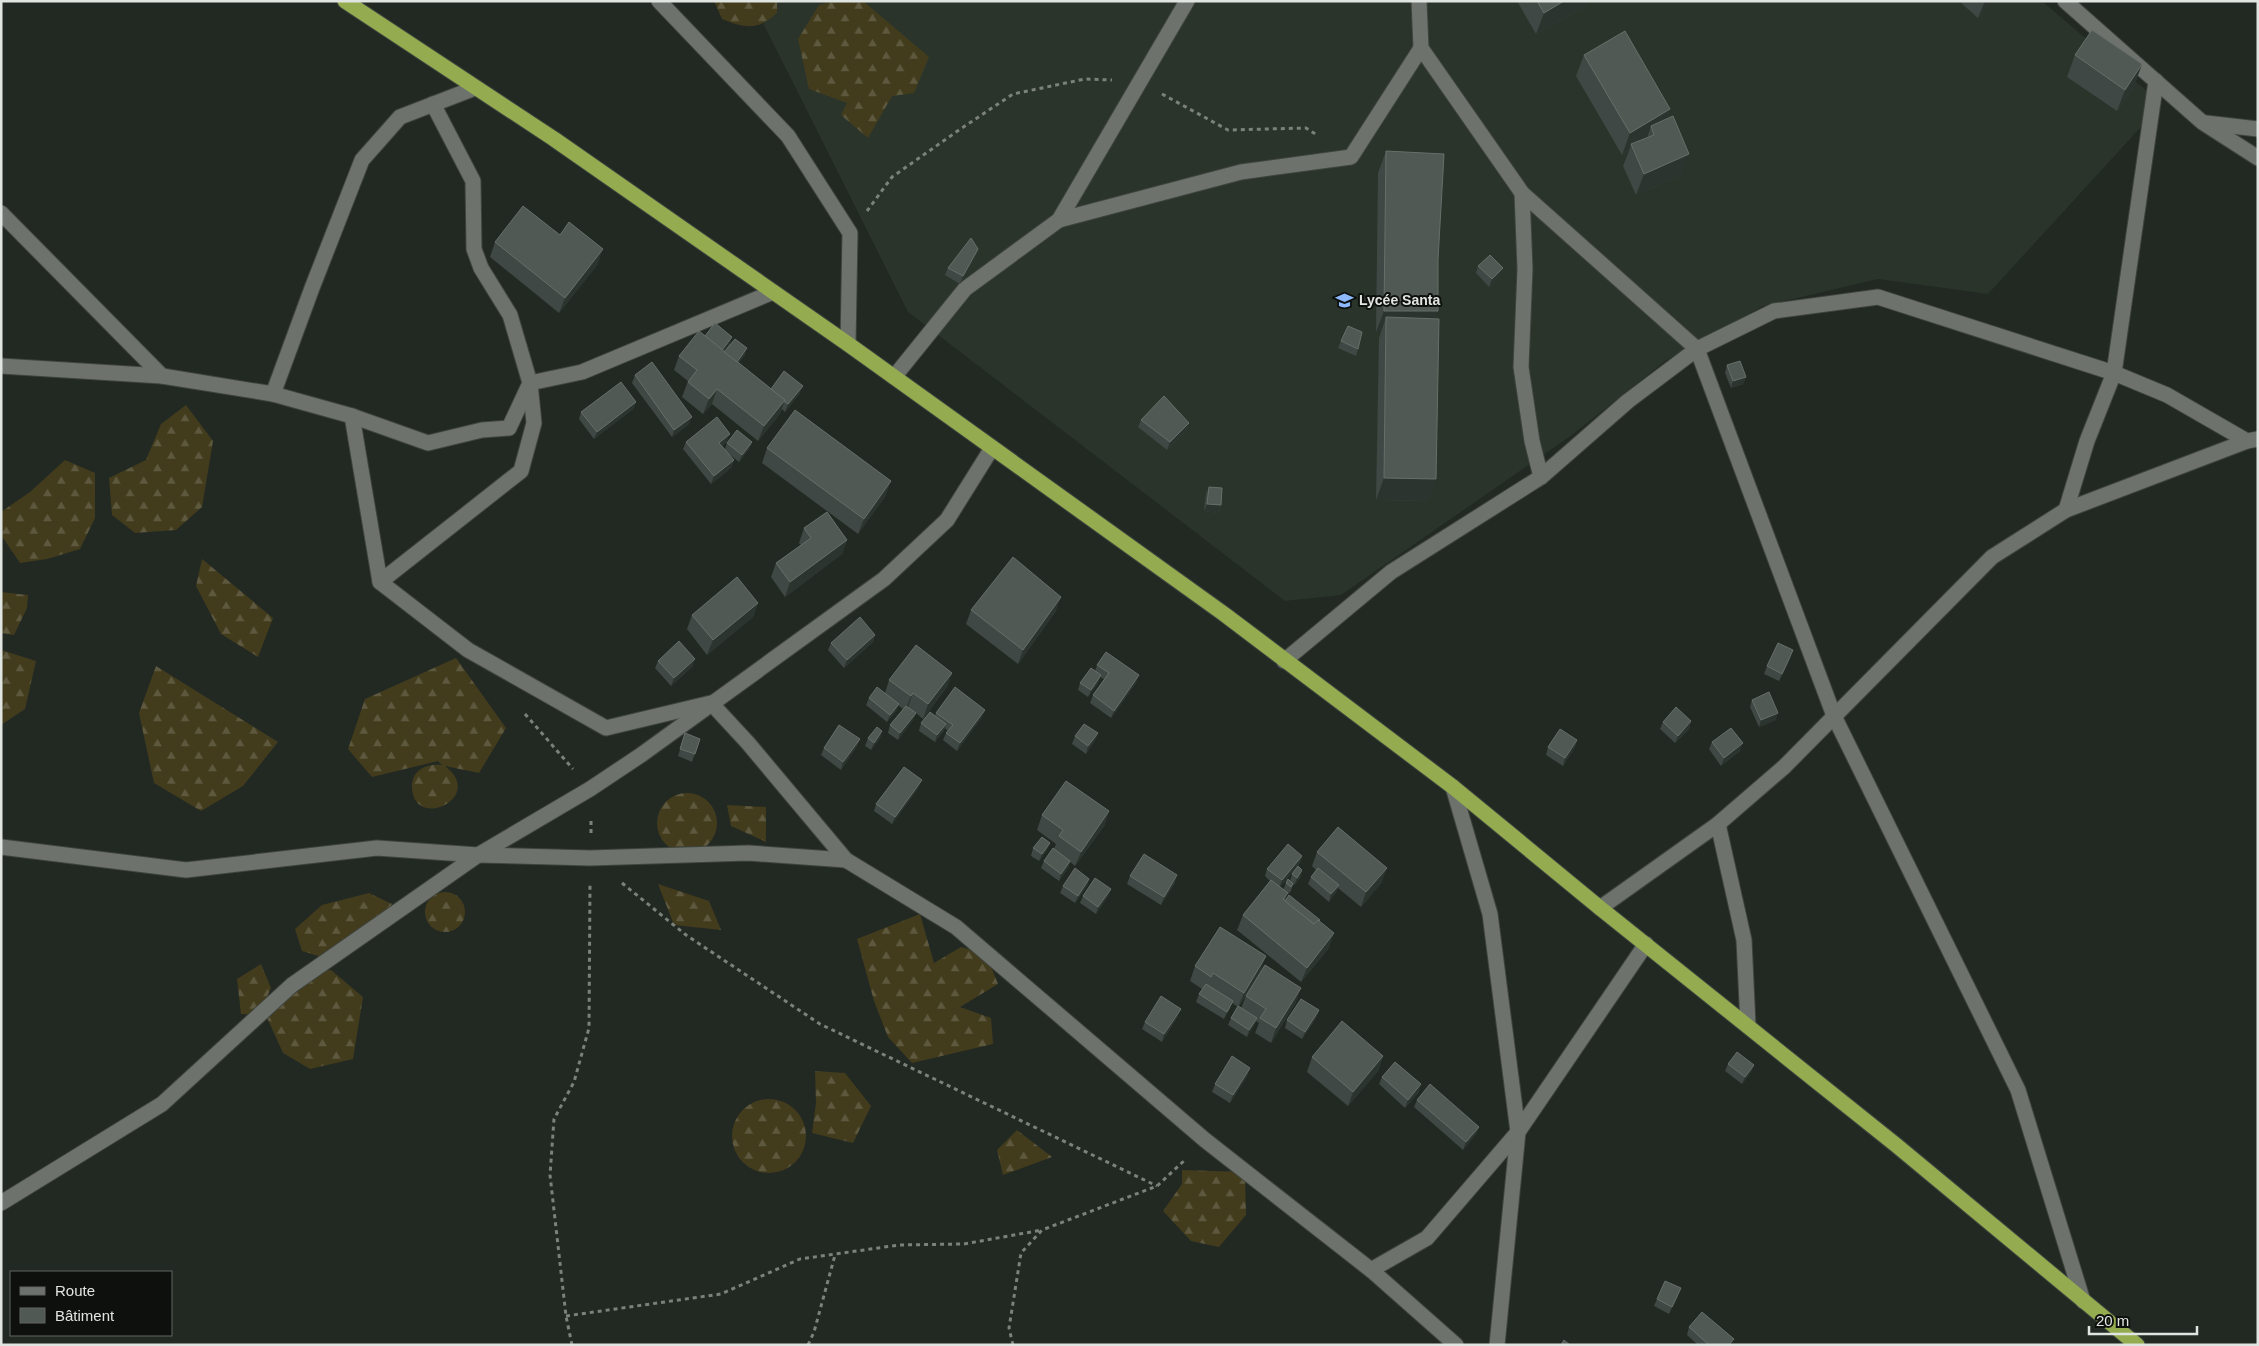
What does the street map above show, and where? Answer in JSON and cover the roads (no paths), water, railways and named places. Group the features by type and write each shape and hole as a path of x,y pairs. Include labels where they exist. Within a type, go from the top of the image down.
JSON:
{"highway":[{"path":"345,1 554,139 848,344 1224,614 1284,661 1453,786 1600,908 1748,1025 2137,1345"}],"street":[{"path":"659,1 788,136 850,233 848,344"},
{"path":"1059,220 1186,1"},
{"path":"1419,1 1421,48 1522,193 1697,349 1834,716 2018,1090 2083,1301"},
{"path":"2069,3 2202,122 2258,158"},
{"path":"894,377 965,289 1059,220 1241,172 1351,157 1421,48"},
{"path":"2066,510 2087,441 2114,373 2156,82"},
{"path":"273,394 362,160 400,117 475,88"},
{"path":"380,582 521,471 534,423 530,383 510,315 481,268 474,249 473,181 433,104"},
{"path":"2202,122 2258,129"},
{"path":"1522,193 1525,269 1521,366 1532,441 1541,477"},
{"path":"1,213 162,376"},
{"path":"530,383 582,372 773,292"},
{"path":"1284,661 1391,572 1541,477 1628,401 1697,349 1774,311 1878,297 2114,373 2167,395 2252,440"},
{"path":"1,366 162,376 273,394 352,416 428,443 482,430 508,428 530,383"},
{"path":"352,416 380,582 468,650 606,728 711,703"},
{"path":"1600,908 1718,824 1784,767 1992,557 2066,510 2252,440"},
{"path":"1,1203 162,1104 292,985 478,855 590,789 641,755 884,579 947,520 992,448"},
{"path":"711,703 748,743 846,860 956,927 1205,1140 1370,1270 1456,1345"},
{"path":"1453,786 1490,914 1518,1132 1497,1345"},
{"path":"1718,824 1744,940 1748,1025"},
{"path":"1,848 186,870 377,848 478,855 590,858 748,853 846,860"},
{"path":"1370,1270 1427,1238 1518,1132 1646,944"}],"place":[{"name":"Lycée Santa","path":"1345,300"}]}
